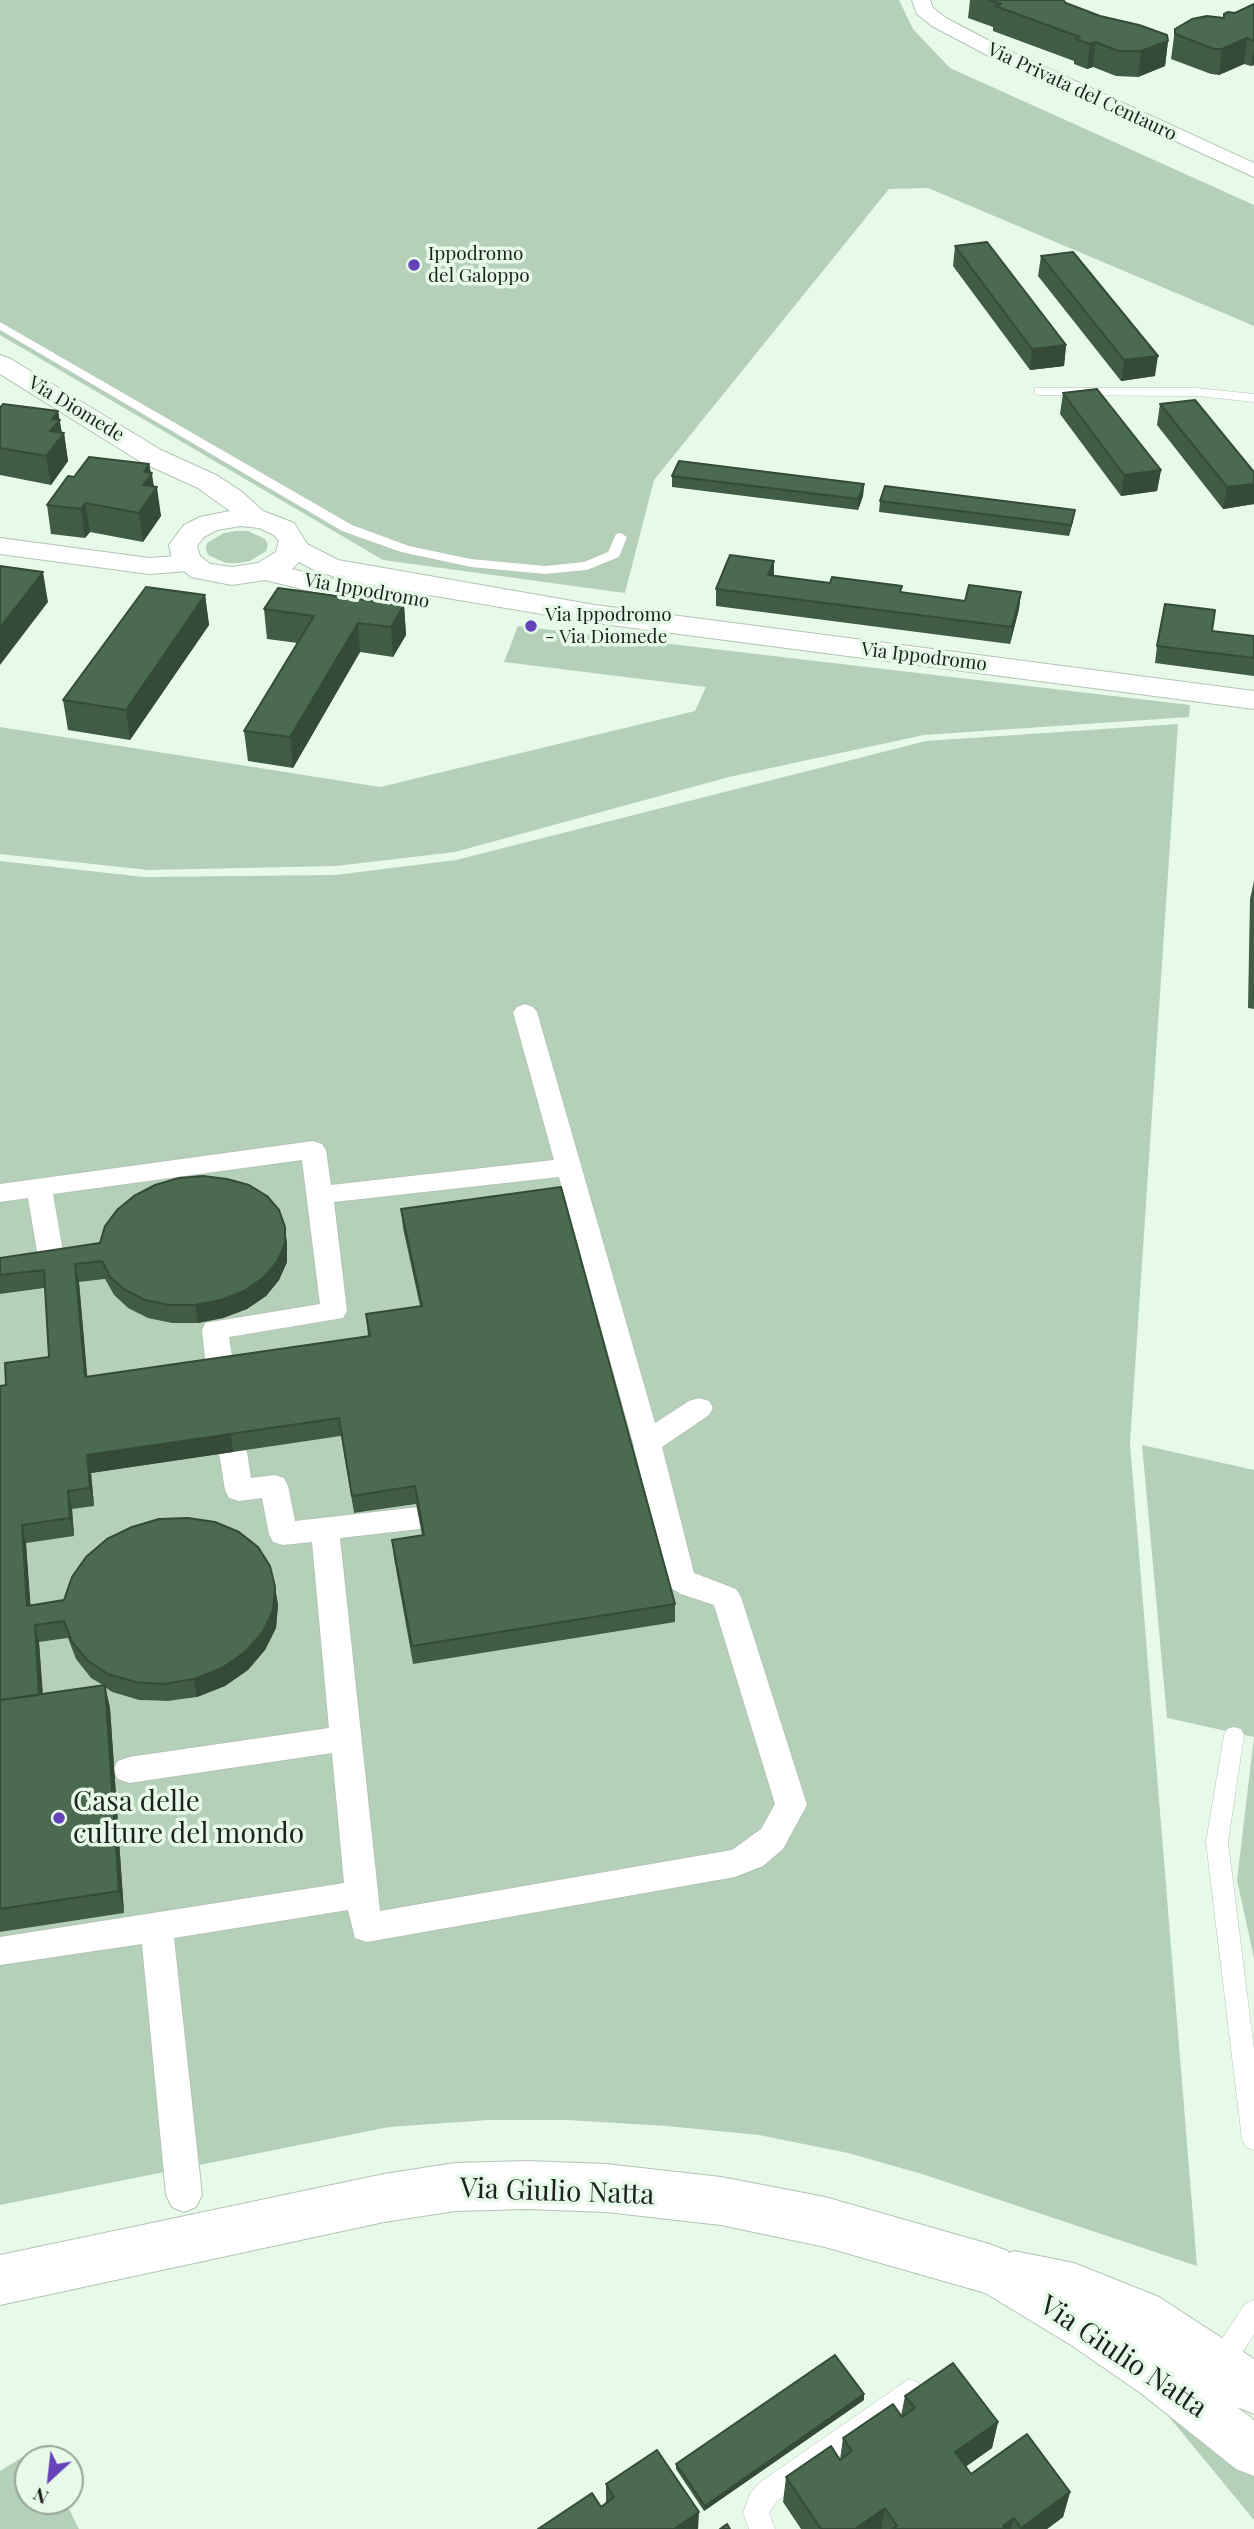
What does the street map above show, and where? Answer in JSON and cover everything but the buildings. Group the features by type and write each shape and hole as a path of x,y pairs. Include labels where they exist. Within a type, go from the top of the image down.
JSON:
{"street":[{"name":"Via Privata del Centauro","path":"921,0 924,10 939,22 994,51 1251,169"},
{"name":"Via Diomede","path":"0,363 151,456 208,482 232,498 254,518"},
{"name":"Via Diomede","path":"151,456 207,504 211,511 210,523"},
{"path":"254,518 285,528 292,537 293,548 284,561 265,571 246,575 219,575 201,571 189,563 183,553 184,542 194,531 210,523 254,518"},
{"path":"0,546 149,566 189,563"},
{"name":"Via Ippodromo","path":"293,548 328,566 358,574 595,614 1254,699"},
{"name":"Via Ippodromo","path":"265,571 339,590 438,604 595,614"},
{"path":"325,1528 361,1894 367,1928 735,1863 752,1856 772,1839 791,1805 784,1776 726,1597 691,1587 681,1580 647,1443 525,1012"},
{"path":"0,1193 313,1150 334,1311 215,1330 221,1376"},
{"path":"320,1195 569,1167"},
{"path":"39,1188 53,1269"},
{"path":"647,1443 699,1408"},
{"path":"233,1452 239,1490 274,1486 283,1534 419,1518"},
{"path":"129,1770 346,1738"},
{"path":"0,1951 361,1894"},
{"path":"157,1927 184,2195"},
{"name":"Via Giulio Natta","path":"0,2280 384,2198 455,2187 526,2185 606,2188 721,2201 825,2222 989,2269 1074,2286 1142,2314 1237,2377"},
{"name":"Via Giulio Natta","path":"989,2269 1088,2328 1194,2403 1254,2451"}],"lane":[{"path":"0,325 347,528 406,549 471,563 545,569 587,566 614,554 621,537"},
{"path":"1039,391 1197,391 1254,398"},
{"path":"1234,1735 1217,1842 1246,2017 1254,2139"},
{"path":"1194,2403 1237,2377 1254,2312"},
{"path":"762,2529 756,2513 759,2503 768,2492 909,2391"}],"green space":[{"name":"Ippodromo del Galoppo","path":"0,0 899,0 913,29 950,68 1254,205 1254,326 928,188 889,189 654,480 625,593 383,560 0,335"},
{"path":"248,531 265,539 268,545 266,551 250,561 238,563 226,563 208,555 207,543 224,533"},
{"path":"518,626 1190,705 1189,717 924,735 729,777 455,852 336,866 148,870 0,854 0,727 380,787 695,711 706,687 504,662"},
{"path":"1178,724 1130,1443 1197,2266 922,2174 848,2153 759,2135 566,2120 488,2120 389,2127 0,2205 0,1932 123,1913 44,1717 39,1642 68,1638 112,1692 139,1700 168,1701 197,1697 225,1686 248,1670 265,1650 276,1628 278,1605 273,1583 76,1595 32,1623 26,1543 72,1509 91,1473 341,1436 354,1513 416,1504 426,1553 674,1622 424,1324 372,1354 89,1395 79,1282 105,1279 114,1295 128,1308 172,1323 198,1323 247,1309 109,1244 0,1277 0,861 144,877 335,875 456,860 926,741"},
{"path":"48,1288 53,1375 0,1405 0,1294"},
{"path":"1142,1445 1254,1470 1254,1737 1167,1718"},
{"path":"1254,1737 1254,1958 1237,1880"},
{"path":"1151,2395 1254,2473 1254,2520"},
{"path":"14,2462 14,2515 72,2515 79,2529 0,2529 0,2471"}],"place":[{"name":"Ippodromo del Galoppo","path":"414,265"},
{"name":"Via Ippodromo - Via Diomede","path":"531,626"},
{"name":"Casa delle culture del mondo","path":"59,1818"}]}
